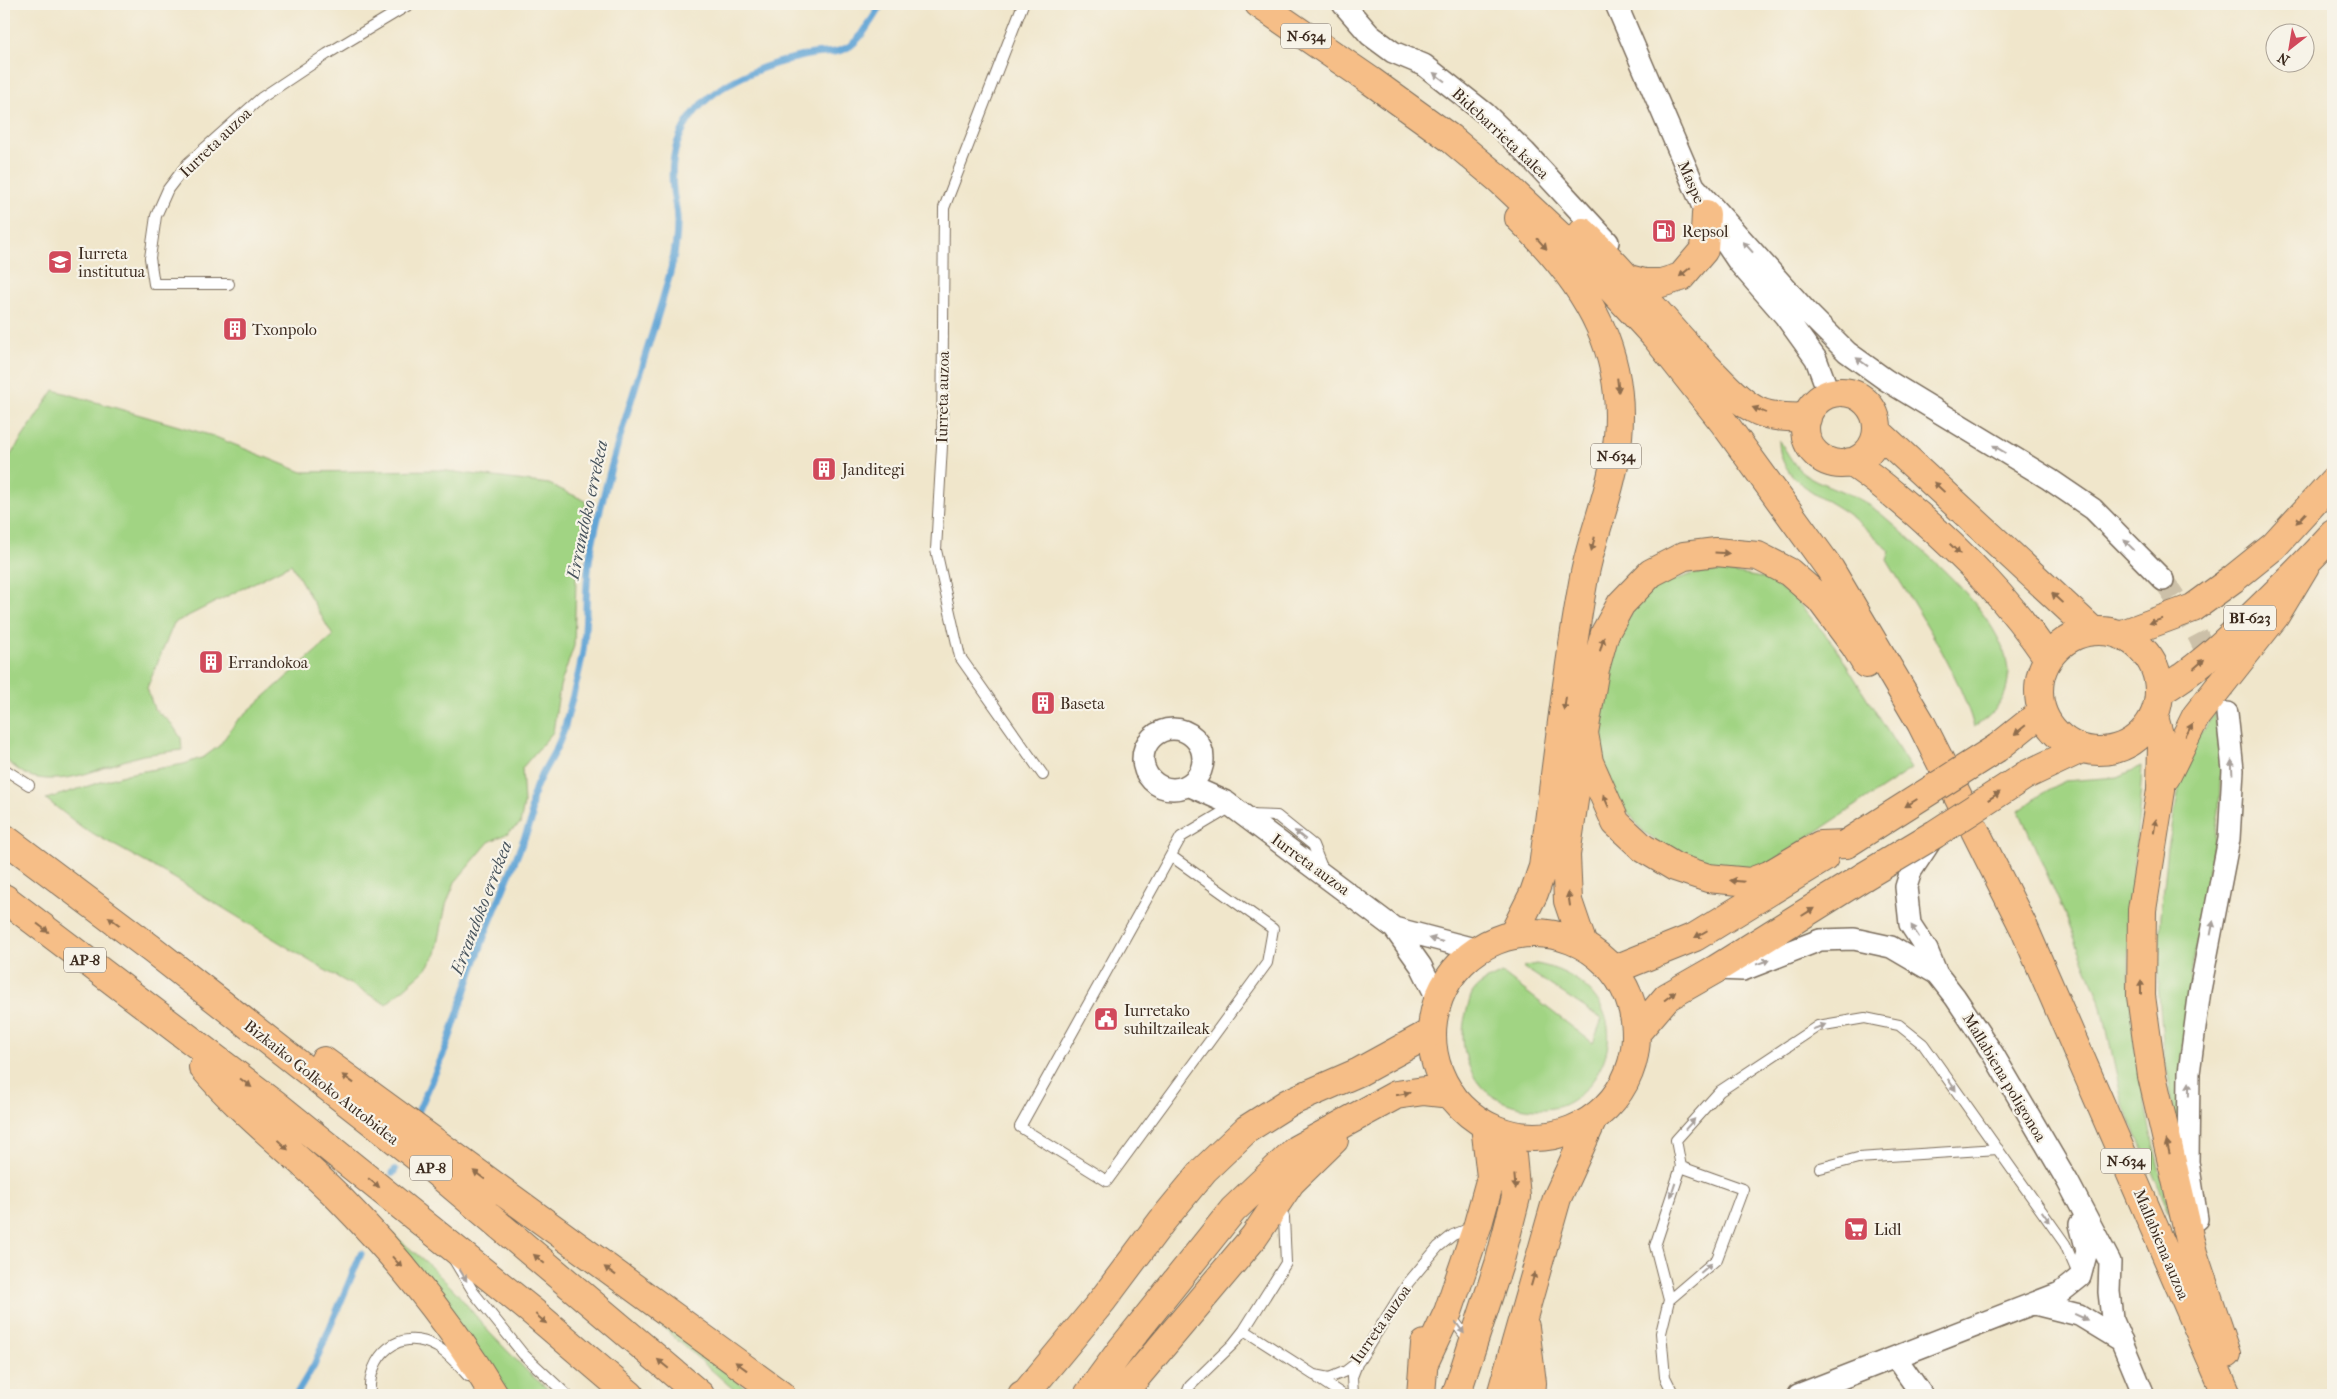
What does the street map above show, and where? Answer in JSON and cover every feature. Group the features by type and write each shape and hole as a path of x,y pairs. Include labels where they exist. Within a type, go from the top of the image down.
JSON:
{"main road":[{"name":"N-634","path":"1259,4 1353,68 1450,138 1500,180 1583,258 1655,336 1724,423 1830,569 1922,723 2024,928"},
{"name":"N-634","path":"1353,68 1368,85 1521,220 1561,264 1590,306 1607,342 1617,373 1621,413 1615,460 1583,581 1543,867 1534,893 1513,935"},
{"path":"1500,180 1541,195 1562,212 1622,271 1692,351 1738,397 1755,410 1774,416 1806,418"},
{"path":"1622,271 1645,283 1661,283 1681,277 1704,250 1706,214"},
{"path":"1850,393 1867,403 1876,421 1877,431 1869,451 1850,462 1840,464 1829,462 1812,449 1806,434 1806,418 1815,404 1829,394 1850,393"},
{"path":"1877,431 2093,631"},
{"path":"1850,462 1873,476 1952,546 2004,598 2048,658"},
{"name":"BI-623","path":"2120,635 2193,608 2225,585 2274,546 2333,481"},
{"name":"BI-623","path":"2156,704 2305,566 2333,534"},
{"path":"1583,945 1568,901 1566,855 1595,669 1605,633 1621,604 1651,574 1684,556 1716,552 1758,556 1789,572 1820,599 1855,646 1970,853 2024,928"},
{"path":"2161,790 2196,716 2275,616 2305,566"},
{"path":"2156,704 2144,731 2131,743 2115,749 2098,752 2081,749 2064,741 2051,728 2042,712 2038,694 2040,675 2048,658 2060,645 2076,635 2093,631 2120,635 2136,644 2149,658 2156,674 2156,704 2162,745 2161,790 2142,910 2141,996 2152,1076 2193,1253 2241,1395"},
{"path":"1613,970 1695,937 1997,748 2042,712"},
{"path":"1584,733 1589,762 1616,822 1643,848 1675,867 1708,878 1750,882 1769,875 1820,845 1846,844"},
{"path":"1637,1032 1667,996 1716,969 1936,834 2026,775 2081,749"},
{"name":"Bizkaiko Golkoko Autobidea","path":"4,838 153,950 435,1171 700,1395"},
{"name":"AP-8","path":"4,898 275,1104 438,1234 630,1395"},
{"name":"Mallabiena auzoa","path":"2024,928 2227,1395"},
{"path":"1537,933 1561,936 1583,945 1599,956 1613,970 1630,999 1637,1032 1632,1066 1618,1096 1593,1119 1566,1133 1537,1138 1496,1129 1466,1112 1451,1094 1438,1068 1434,1054 1432,1032 1438,1000 1454,971 1478,950 1490,943 1513,935 1537,933"},
{"path":"153,950 189,963 781,1395"},
{"path":"165,1022 211,1077 340,1199 400,1266 452,1329 494,1395"},
{"path":"1019,1395 1174,1184 1232,1125 1257,1106 1295,1087 1377,1056 1400,1051 1432,1032"},
{"path":"1088,1395 1121,1350 1233,1210 1297,1149 1396,1095 1424,1091 1451,1094"},
{"path":"1144,1395 1165,1374 1228,1293 1360,1114"},
{"path":"1072,1395 1134,1309 1205,1221 1243,1178 1265,1161 1311,1134 1360,1114"},
{"path":"1106,1395 1296,1162 1360,1114"},
{"path":"1121,1395 1254,1237 1291,1182 1360,1114"},
{"path":"1501,1395 1557,1198 1593,1119"},
{"path":"1424,1363 1477,1227 1491,1177 1496,1129"},
{"path":"1456,1395 1471,1344 1499,1264 1516,1197 1512,1155 1496,1129"},
{"path":"1421,1395 1425,1335 1449,1269 1477,1227"},
{"path":"1524,1311 1532,1383 1530,1395"},
{"path":"1492,1395 1515,1343"},
{"path":"1513,1395 1515,1343"},
{"path":"1440,1395 1458,1358 1471,1344"},
{"path":"1470,1395 1472,1386 1471,1344"}],"street":[{"name":"Bidebarrieta kalea","path":"1343,4 1370,35 1393,52 1424,66 1492,121 1592,224 1612,248 1622,271"},
{"name":"Maspe","path":"1616,4 1706,214 1739,263 1785,316 1816,359 1829,394"},
{"path":"1694,186 1807,312 1847,352 1886,380 2049,479 2093,509 2163,580"},
{"path":"2212,1311 2188,1162 2189,1073 2200,990 2228,839 2233,770 2227,713"},
{"path":"1182,729 1198,741 1203,750 1202,771 1188,785 1169,789 1152,780 1143,763 1146,744 1162,730 1182,729"},
{"path":"1204,760 1234,808"},
{"path":"1188,785 1234,808"},
{"name":"Iurreta auzoa","path":"1234,808 1326,875 1394,928"},
{"path":"1936,834 1911,871 1906,887 1910,924 1927,950 1937,974"},
{"path":"1394,928 1478,950"},
{"path":"1394,928 1420,966 1438,1000"},
{"path":"1716,969 1743,970 1820,940 1854,939 1891,947 1937,974"},
{"name":"Mallabiena poligonoa","path":"1937,974 1956,997 1993,1054 2068,1182"},
{"path":"1798,1395 2060,1293 2080,1277 2088,1251 2068,1182"},
{"path":"2068,1182 2110,1262 2109,1292 2112,1318 2144,1395"},
{"path":"2034,1304 2079,1315 2122,1341"},
{"path":"1896,1358 1922,1395"}],"lane":[{"name":"Iurreta auzoa","path":"229,284 154,284 150,258 156,216 168,189 188,163 261,98 326,54 410,4"},
{"name":"Iurreta auzoa","path":"1023,4 944,208 942,446 936,550 960,657 1043,775"},
{"path":"4,770 29,785"},
{"path":"1171,856 1273,929 1267,963 1107,1181 1020,1127 1181,837 1234,808"},
{"path":"1674,1395 1665,1377 1661,1333 1669,1300 1655,1246 1681,1167 1676,1140 1720,1092 1818,1026 1865,1018 1899,1025 1923,1044 2065,1244 2080,1277"},
{"path":"1820,1168 1858,1158 1998,1149"},
{"path":"1669,1300 1717,1259 1743,1189 1681,1167"},
{"path":"1186,1395 1190,1386 1233,1344 1244,1330 1286,1263 1284,1217"},
{"name":"Iurreta auzoa","path":"1314,1375 1329,1378 1346,1371 1359,1361 1408,1283 1438,1246 1453,1235 1477,1227"},
{"path":"438,1234 474,1293 523,1354 567,1395"},
{"path":"1446,1306 1471,1344"},
{"path":"1244,1330 1343,1395"},
{"path":"370,1395 370,1385 379,1356 395,1342 412,1337 437,1347 460,1366 486,1395"},
{"path":"1353,1395 1352,1377 1359,1361"}],"green space":[{"path":"54,390 213,436 302,472 439,470 549,484 586,501 576,580 574,646 560,686 553,732 522,768 524,804 520,824 508,833 489,842 455,882 446,905 436,954 425,970 386,1004 323,969 174,878 83,828 46,799 127,774 184,764 204,757 219,746 237,721 333,636 291,564 174,623 147,688 154,709 171,723 181,738 182,750 143,755 89,773 61,779 29,776 4,758 4,465"},
{"path":"1779,440 1801,471 1817,481 1864,501 1892,524 1953,580 1975,604 1993,630 2005,656 2008,681 1998,705 1974,727 1958,683 1936,641 1887,560 1890,551 1852,517 1816,494 1794,477 1786,467 1781,455"},
{"path":"1722,571 1762,578 1793,596 1834,645 1911,769 1771,862 1743,873 1672,854 1642,830 1617,798 1601,754 1598,730 1610,660 1620,630 1643,595 1663,584 1693,574"},
{"path":"2215,713 2221,762 2219,811 2193,963 2183,1039 2178,1135 2164,1052 2158,984 2161,915 2168,848 2182,772 2193,743"},
{"path":"2142,766 2131,897 2129,975 2131,1007 2138,1069 2144,1100 2173,1222 2122,1100 2102,1007 2069,924 2019,811 2043,793 2065,781 2118,777"},
{"path":"1536,964 1555,969 1573,978 1587,989 1599,1002 1606,1018 1609,1036 1606,1054 1591,1083 1567,1104 1540,1109 1507,1103 1487,1092 1474,1077 1466,1058 1463,1039 1465,1019 1472,994 1483,983 1502,973 1593,1043 1602,1019 1523,967"},
{"path":"366,1212 426,1262 456,1292 489,1332 530,1374 555,1395 508,1395 464,1332"},
{"path":"619,1289 755,1395 740,1395"}],"waterway":[{"name":"Errandoko errekea","path":"415,1119 446,1048 485,934 532,819 531,806 538,783 556,750 565,726 583,651 589,562 597,521 673,259 677,236 677,220 672,169 676,149 683,130 704,102 746,75 778,63 808,55 835,52 850,46 860,37 882,4"},
{"name":"Errandoko errekea","path":"296,1395 314,1365 361,1254"}],"tunnel":[{"path":"2163,580 2198,636 2212,666 2223,698"}],"place":[{"name":"Repsol","path":"1664,231"},
{"name":"Iurreta institutua","path":"60,262"},
{"name":"Txonpolo","path":"235,329"},
{"name":"Janditegi","path":"824,469"},
{"name":"Errandokoa","path":"211,662"},
{"name":"Baseta","path":"1043,703"},
{"name":"Iurretako suhiltzaileak","path":"1106,1019"},
{"name":"Lidl","path":"1856,1229"}]}
